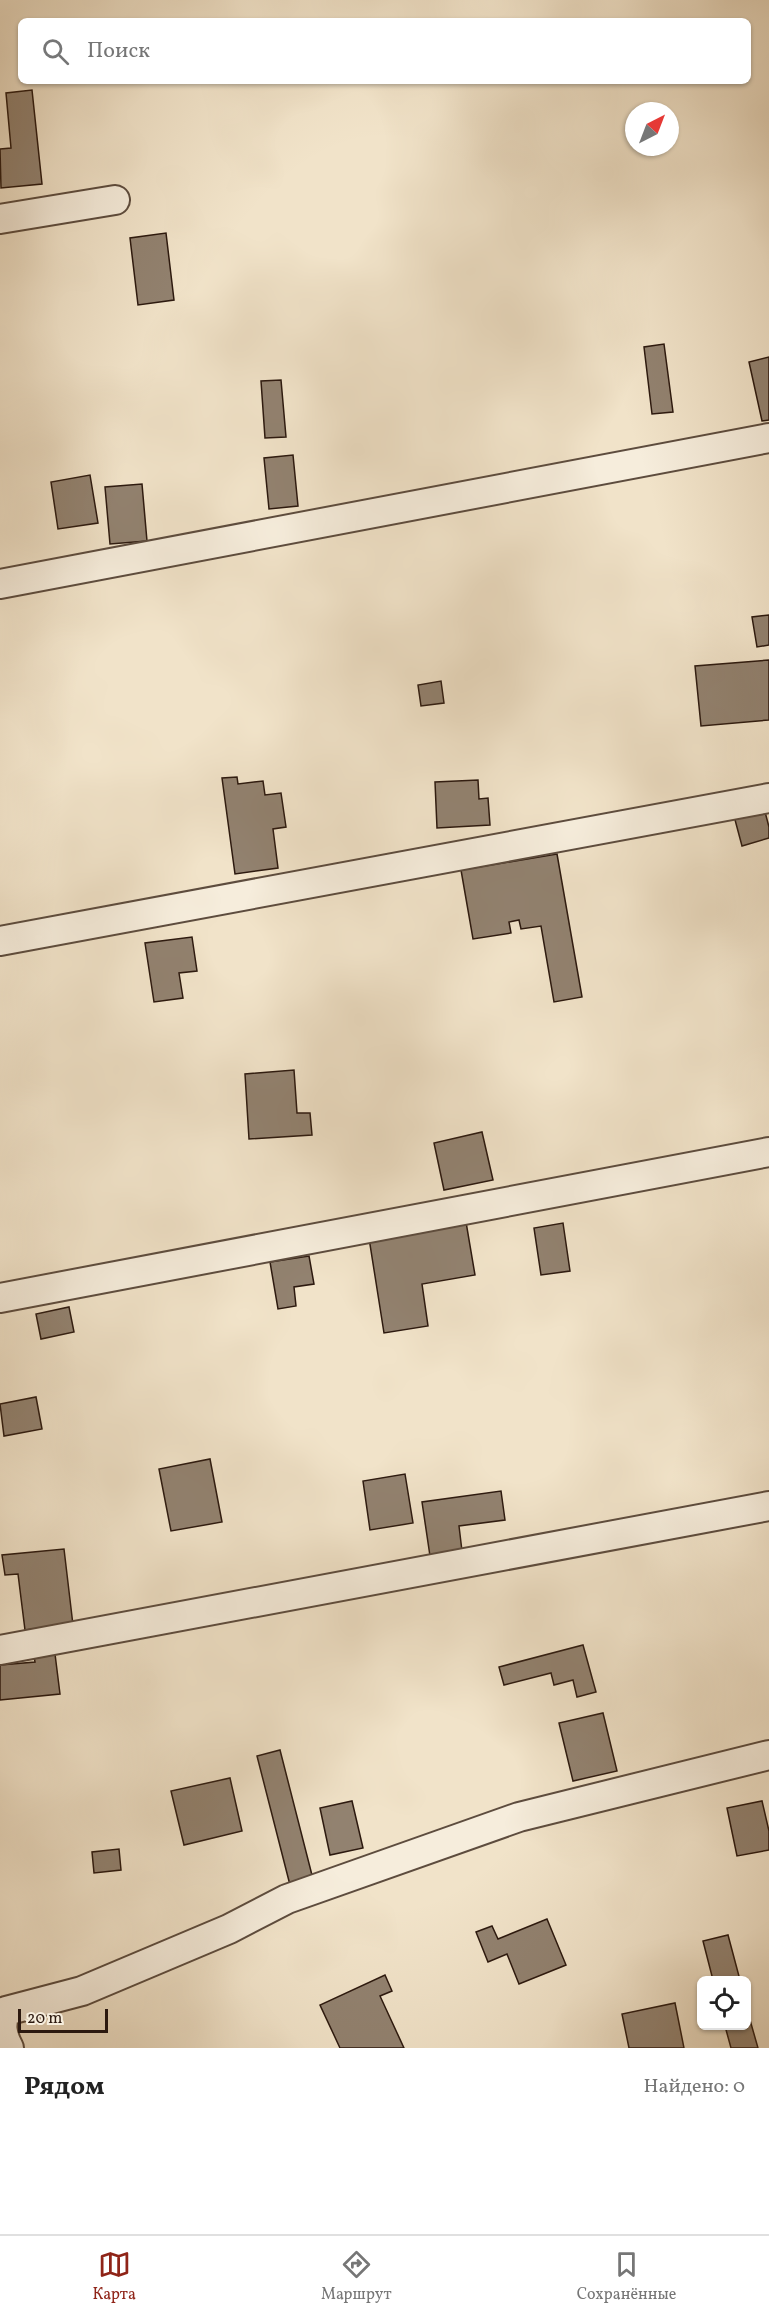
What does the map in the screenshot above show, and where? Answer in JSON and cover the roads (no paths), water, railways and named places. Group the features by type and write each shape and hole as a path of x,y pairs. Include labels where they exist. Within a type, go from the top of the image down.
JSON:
{"street":[{"path":"0,219 115,200"},
{"path":"0,584 769,438"},
{"path":"0,941 769,798"},
{"path":"0,1298 769,1152"},
{"path":"0,1650 769,1506"},
{"path":"9,2048 4,2039 3,2011 82,1991 229,1929 287,1899 519,1817 769,1755"}]}
